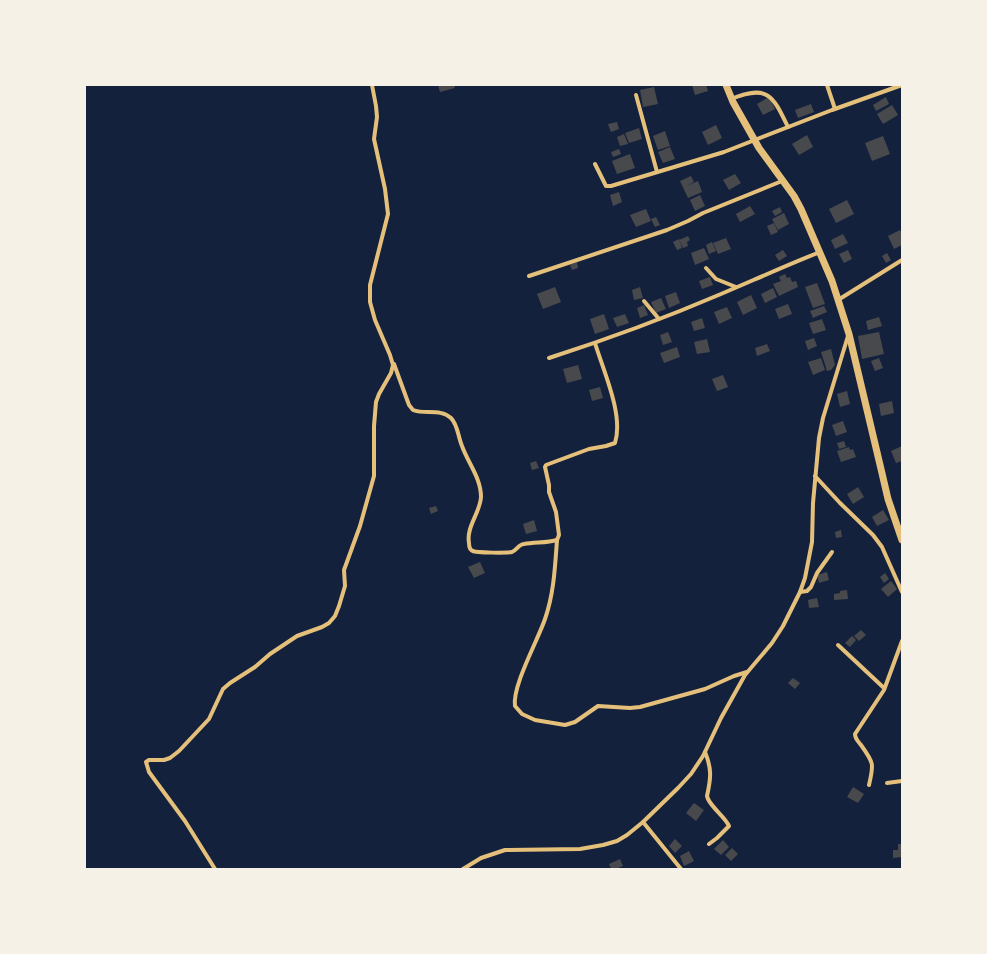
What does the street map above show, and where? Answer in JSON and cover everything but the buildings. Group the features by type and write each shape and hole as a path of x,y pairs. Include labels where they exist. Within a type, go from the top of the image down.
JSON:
{"street":[{"path":"372,85 377,117 374,139 385,189 388,214 370,285 370,302 375,320 412,410 446,415 450,417 457,428 462,447 477,477 481,496 468,542 472,551 480,553 509,553 521,544 558,540"},
{"path":"726,85 754,141 794,196 832,281 849,334 888,499 902,540"},
{"path":"826,85 835,109"},
{"path":"595,164 608,187 724,152 902,85"},
{"path":"732,99 749,93 765,94 772,97 788,127"},
{"path":"636,95 657,172"},
{"path":"529,276 667,230 703,213 782,181"},
{"path":"550,358 659,319 820,252"},
{"path":"838,300 902,260"},
{"path":"706,268 716,279 736,287"},
{"path":"644,301 659,319"},
{"path":"463,869 481,858 505,850 580,849 602,846 617,840 626,835 642,822 678,788 690,774 705,752 721,718 748,672 772,643 783,626 800,592 805,578 812,542 815,476 819,438 823,418 849,334"},
{"path":"595,343 616,409 616,441 612,445 589,449 545,466 556,512 559,535 554,588 545,619 516,690 515,706 522,714 536,720 556,724 570,724 598,706 630,708 640,707 705,689 734,676 748,672"},
{"path":"215,869 185,821 149,772 146,762 149,760 164,760 170,758 179,751 209,719 223,689 293,639 322,627 335,616 345,586 344,570 360,526 368,495 373,483 376,402 393,368 392,360"},
{"path":"815,476 873,535 882,547 902,592"},
{"path":"800,592 807,591 811,588 817,573 832,552"},
{"path":"868,785 873,770 872,763 855,734 884,688 902,641"},
{"path":"838,645 884,688"},
{"path":"705,752 710,763 711,774 707,796 729,826 709,844"},
{"path":"887,783 902,781"},
{"path":"642,822 681,869"}]}
